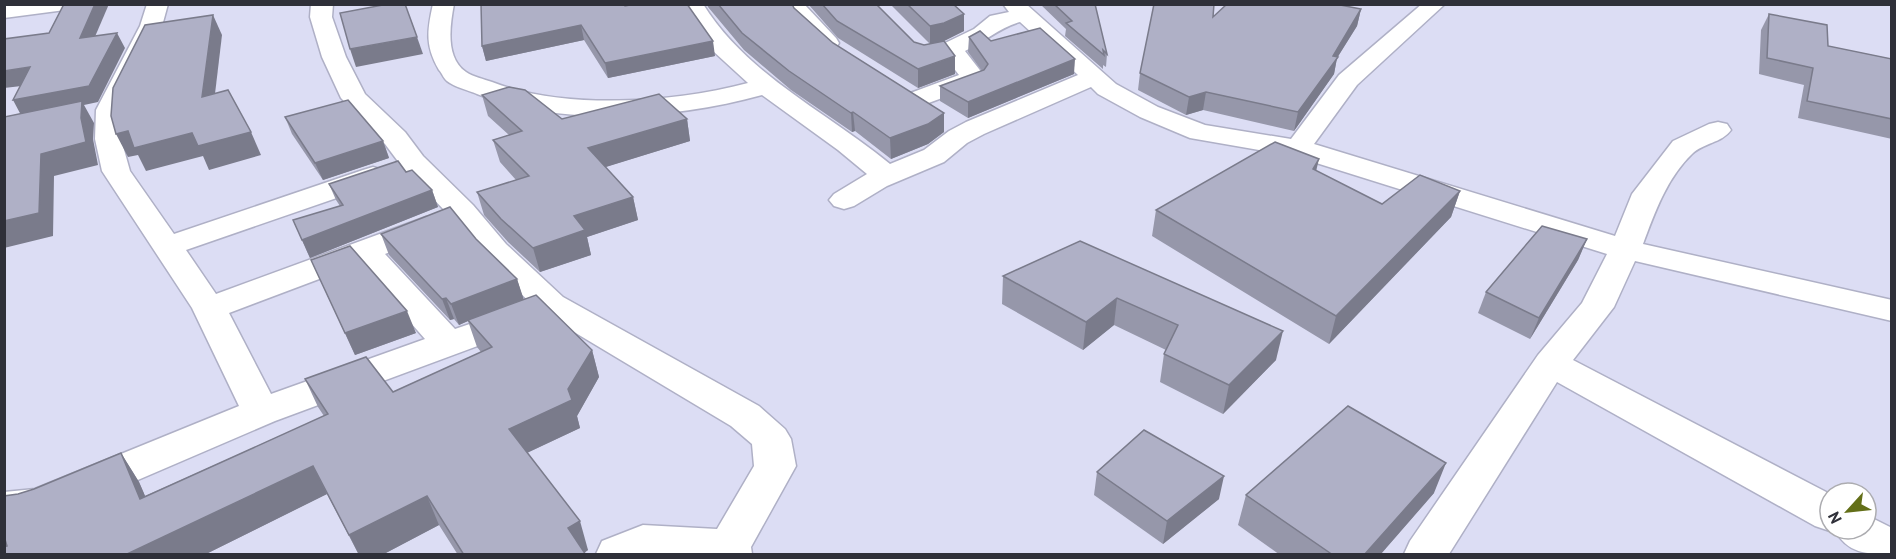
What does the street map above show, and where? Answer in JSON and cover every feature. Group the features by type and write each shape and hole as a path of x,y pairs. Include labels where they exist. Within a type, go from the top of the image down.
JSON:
{"street":[{"path":"4,12 65,4"},
{"path":"158,4 152,26 98,112 116,171 209,308 261,412"},
{"path":"322,4 321,17 334,57 354,98 395,138 413,162 462,211 495,251 551,304 745,416 771,439 775,466 730,551 643,543 618,555"},
{"path":"444,4 438,30 442,55 456,77 511,98 580,106 643,108 721,98 765,86"},
{"path":"692,4 702,25 765,86 850,146 887,176"},
{"path":"794,4 800,15 829,45 848,57"},
{"path":"1298,148 1348,80 1435,4"},
{"path":"968,132 905,94 974,78 942,51 982,34 998,21 1018,10 1107,88 1149,112 1199,132 1298,148 1625,249 1892,311"},
{"path":"844,200 887,176 934,156 968,132 1094,77"},
{"path":"1426,555 1551,363 1597,307 1625,249 1647,194 1683,147 1718,130"},
{"path":"168,246 413,162"},
{"path":"209,308 366,251 462,211"},
{"path":"366,251 448,343"},
{"path":"4,508 39,505 261,412 498,326 551,304"},
{"path":"1551,363 1818,508"},
{"path":"1877,541 1892,550"}],"building":[{"path":"64,4 95,4 80,38 117,33 89,86 13,100 30,67 4,71 4,39 49,33"},
{"path":"388,4 405,4 417,37 350,49 340,13"},
{"path":"481,4 624,4 625,6 687,4 713,41 605,63 581,25 482,46"},
{"path":"718,4 792,4 833,43 944,113 928,124 890,138 789,71 742,33"},
{"path":"822,4 876,4 914,42 924,45 944,41 955,56 918,69 837,21"},
{"path":"907,4 953,4 964,14 944,23 930,26"},
{"path":"1054,4 1095,4 1107,54 1103,50 1104,55 1066,23 1072,21"},
{"path":"1154,4 1214,4 1213,17 1227,4 1335,4 1361,9 1333,56 1338,57 1298,112 1206,92 1189,97 1140,73"},
{"path":"1769,14 1827,25 1828,46 1892,59 1892,119 1807,101 1813,68 1767,58"},
{"path":"213,15 202,97 228,90 251,132 198,146 192,133 134,148 128,131 116,134 111,116 113,88 145,25"},
{"path":"1040,28 1075,59 968,102 940,86 984,70 988,64 969,37 980,31 991,41"},
{"path":"509,87 525,90 562,119 659,94 687,119 588,148 633,197 574,216 585,230 533,248 501,219 477,192 529,176 493,140 522,131 482,95"},
{"path":"348,100 383,141 315,163 285,117"},
{"path":"82,101 81,118 86,142 41,154 39,213 4,221 4,117"},
{"path":"1275,142 1319,159 1313,169 1382,204 1420,175 1460,191 1336,316 1156,210"},
{"path":"398,161 406,172 412,170 432,190 302,240 293,220 343,205 329,184"},
{"path":"450,207 476,239 517,279 451,304 446,298 442,299 381,234"},
{"path":"1542,226 1587,239 1539,318 1486,292"},
{"path":"1080,241 1283,331 1229,385 1164,354 1178,325 1117,298 1086,322 1003,276"},
{"path":"350,246 407,311 345,333 311,260"},
{"path":"536,295 592,350 568,389 572,400 509,429 580,521 568,528 586,555 464,555 427,496 349,535 313,466 125,555 4,555 4,547 7,546 4,536 4,496 34,489 121,453 140,499 328,414 305,379 366,357 393,392 492,347 468,320"},
{"path":"1348,406 1446,463 1364,555 1333,555 1246,495"},
{"path":"1144,430 1224,476 1167,521 1097,472"}]}
